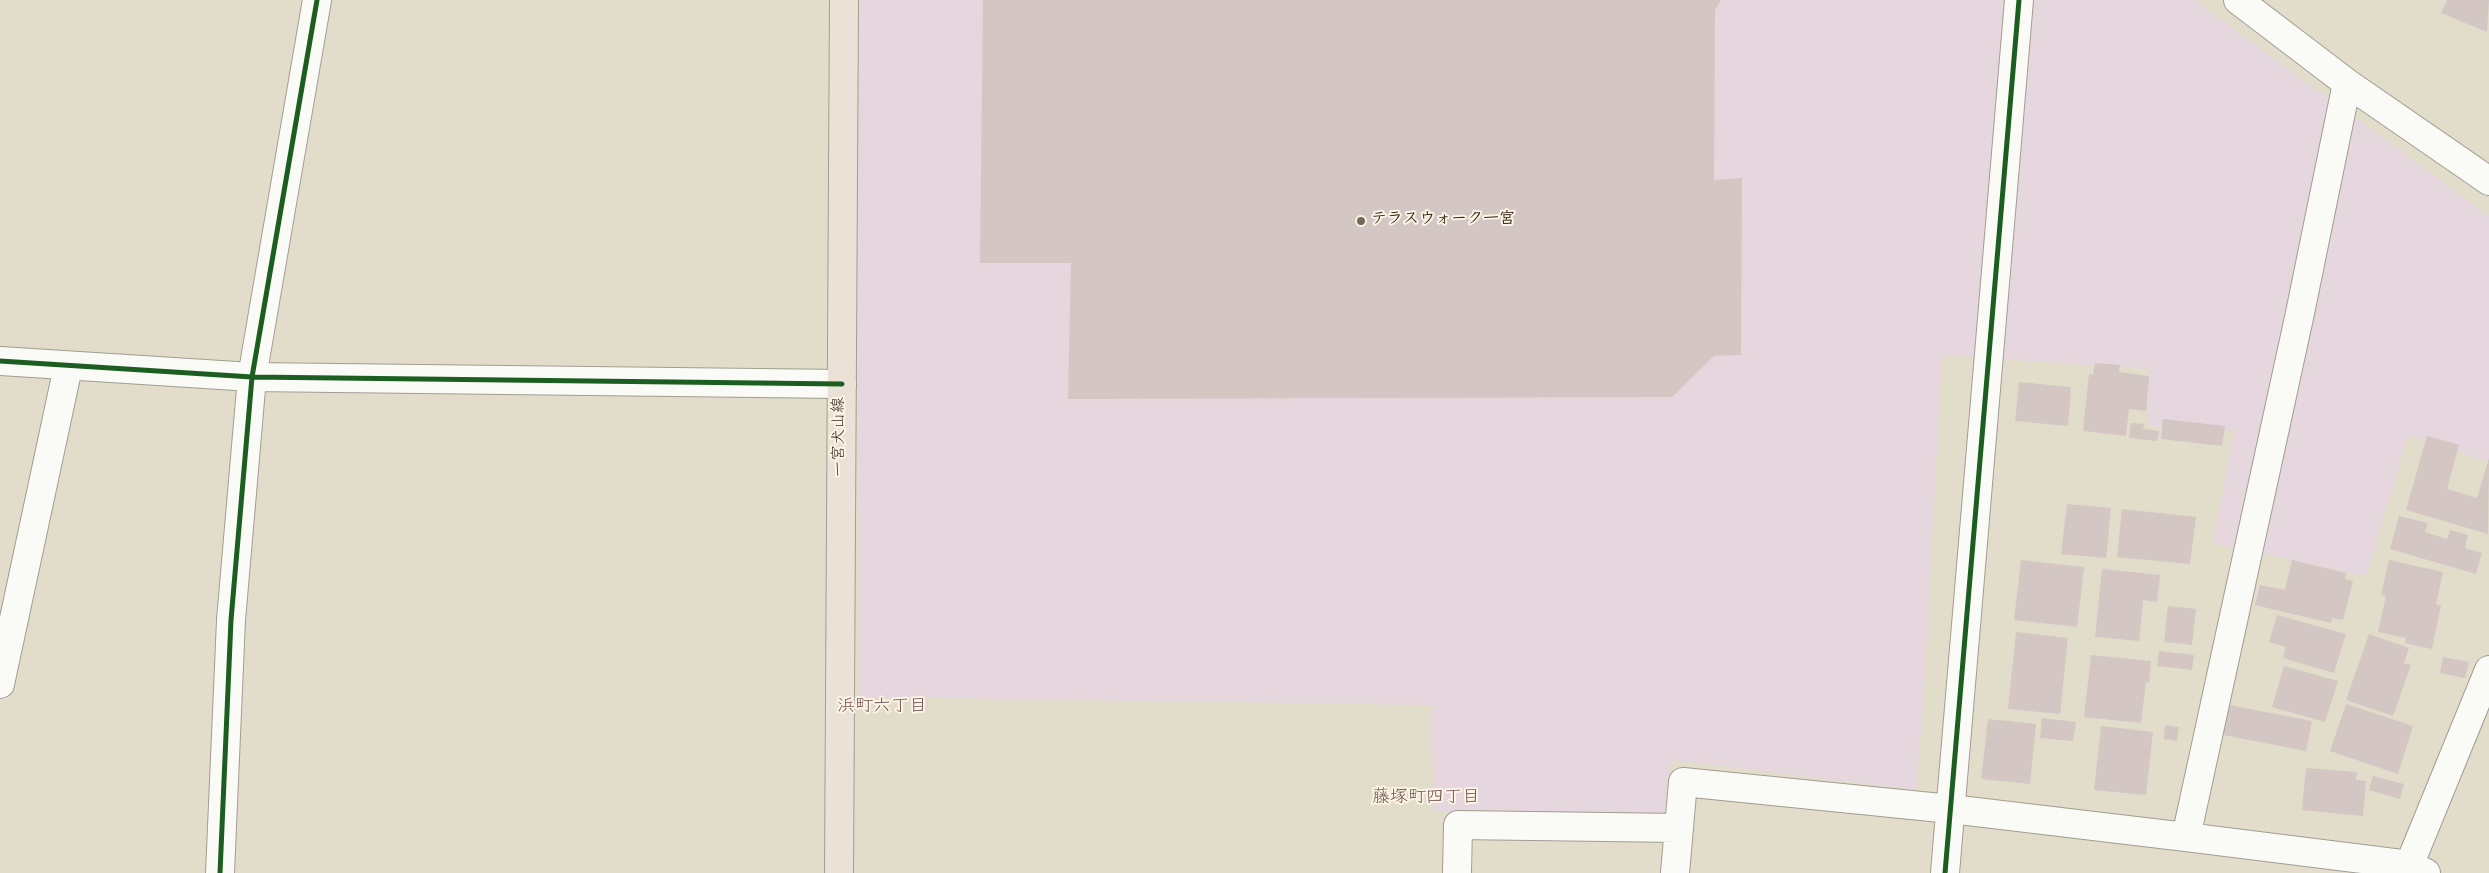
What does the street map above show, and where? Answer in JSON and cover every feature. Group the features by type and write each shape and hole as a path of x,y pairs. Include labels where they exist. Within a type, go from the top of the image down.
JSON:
{"main road":[{"name":"一宮犬山線","path":"839,873 844,0"}],"street":[{"path":"220,873 231,620 252,377 317,0"},
{"path":"1945,873 2019,0"},
{"path":"2238,0 2347,83 2489,181"},
{"path":"2186,837 2300,313 2347,83"},
{"path":"0,361 68,367 252,377 842,384"},
{"path":"2,669 68,367"},
{"path":"1675,873 1683,782 1951,808 2186,837 2414,870 2489,670"},
{"path":"1457,873 1458,825 1679,828"}],"shaded area":[{"name":"テラスウォーク一宮","path":"855,0 2194,0 2489,216 2489,462 2408,435 2366,576 2213,543 2234,431 2147,426 2149,369 1942,355 1923,708 1916,790 1671,760 1667,814 1434,811 1431,705 860,697"}],"building":[{"name":"テラスウォーク一宮","path":"983,0 1721,0 1715,10 1714,180 1742,178 1741,355 1714,356 1672,397 1068,399 1071,263 980,263"},
{"path":"2447,0 2489,0 2487,32 2441,13"},
{"path":"2095,363 2120,365 2119,372 2149,376 2146,411 2129,409 2126,436 2083,431 2089,374 2093,375"},
{"path":"2019,382 2071,387 2068,426 2015,421"},
{"path":"2163,419 2225,426 2222,446 2161,439"},
{"path":"2131,423 2144,424 2143,429 2159,431 2157,441 2129,438"},
{"path":"2427,436 2459,445 2447,489 2477,498 2489,458 2488,534 2406,510"},
{"path":"2067,504 2111,508 2106,558 2061,554"},
{"path":"2122,509 2196,517 2190,564 2117,557"},
{"path":"2399,516 2428,523 2425,532 2447,539 2450,530 2468,535 2465,548 2482,553 2476,574 2390,549"},
{"path":"2021,560 2084,567 2077,627 2014,620"},
{"path":"2292,560 2346,573 2345,579 2353,581 2343,620 2332,618 2331,623 2255,605 2260,585 2285,590"},
{"path":"2389,560 2443,572 2436,604 2441,605 2432,649 2405,643 2406,638 2378,632 2386,596 2381,595"},
{"path":"2102,569 2160,575 2157,602 2143,600 2139,641 2095,637"},
{"path":"2168,606 2196,609 2192,645 2164,642"},
{"path":"2277,615 2346,634 2334,673 2283,658 2286,647 2269,642"},
{"path":"2016,632 2068,638 2060,714 2008,709"},
{"path":"2369,634 2409,648 2404,663 2411,665 2393,716 2346,700"},
{"path":"2159,651 2194,655 2192,670 2157,666"},
{"path":"2091,655 2151,661 2149,683 2146,682 2141,723 2084,717"},
{"path":"2443,657 2469,662 2465,678 2440,673"},
{"path":"2284,666 2338,681 2325,722 2272,707"},
{"path":"2346,704 2413,726 2398,774 2330,751"},
{"path":"2229,705 2312,721 2306,751 2223,735"},
{"path":"2042,718 2076,722 2073,741 2040,738"},
{"path":"1988,719 2036,724 2030,784 1981,779"},
{"path":"2165,725 2179,727 2177,741 2164,739"},
{"path":"2101,726 2153,732 2146,795 2094,790"},
{"path":"2306,768 2357,772 2356,780 2366,781 2363,816 2302,810"},
{"path":"2373,776 2404,784 2400,799 2369,790"}],"cycle path":[{"path":"220,873 231,620 252,377 317,0"},
{"path":"1945,873 2019,0"},
{"path":"0,361 252,377 842,384"}],"place":[{"name":"テラスウォーク一宮","path":"1361,221"}],"district":[{"name":"浜町六丁目","path":"882,709"},
{"name":"藤塚町四丁目","path":"1426,800"}]}
